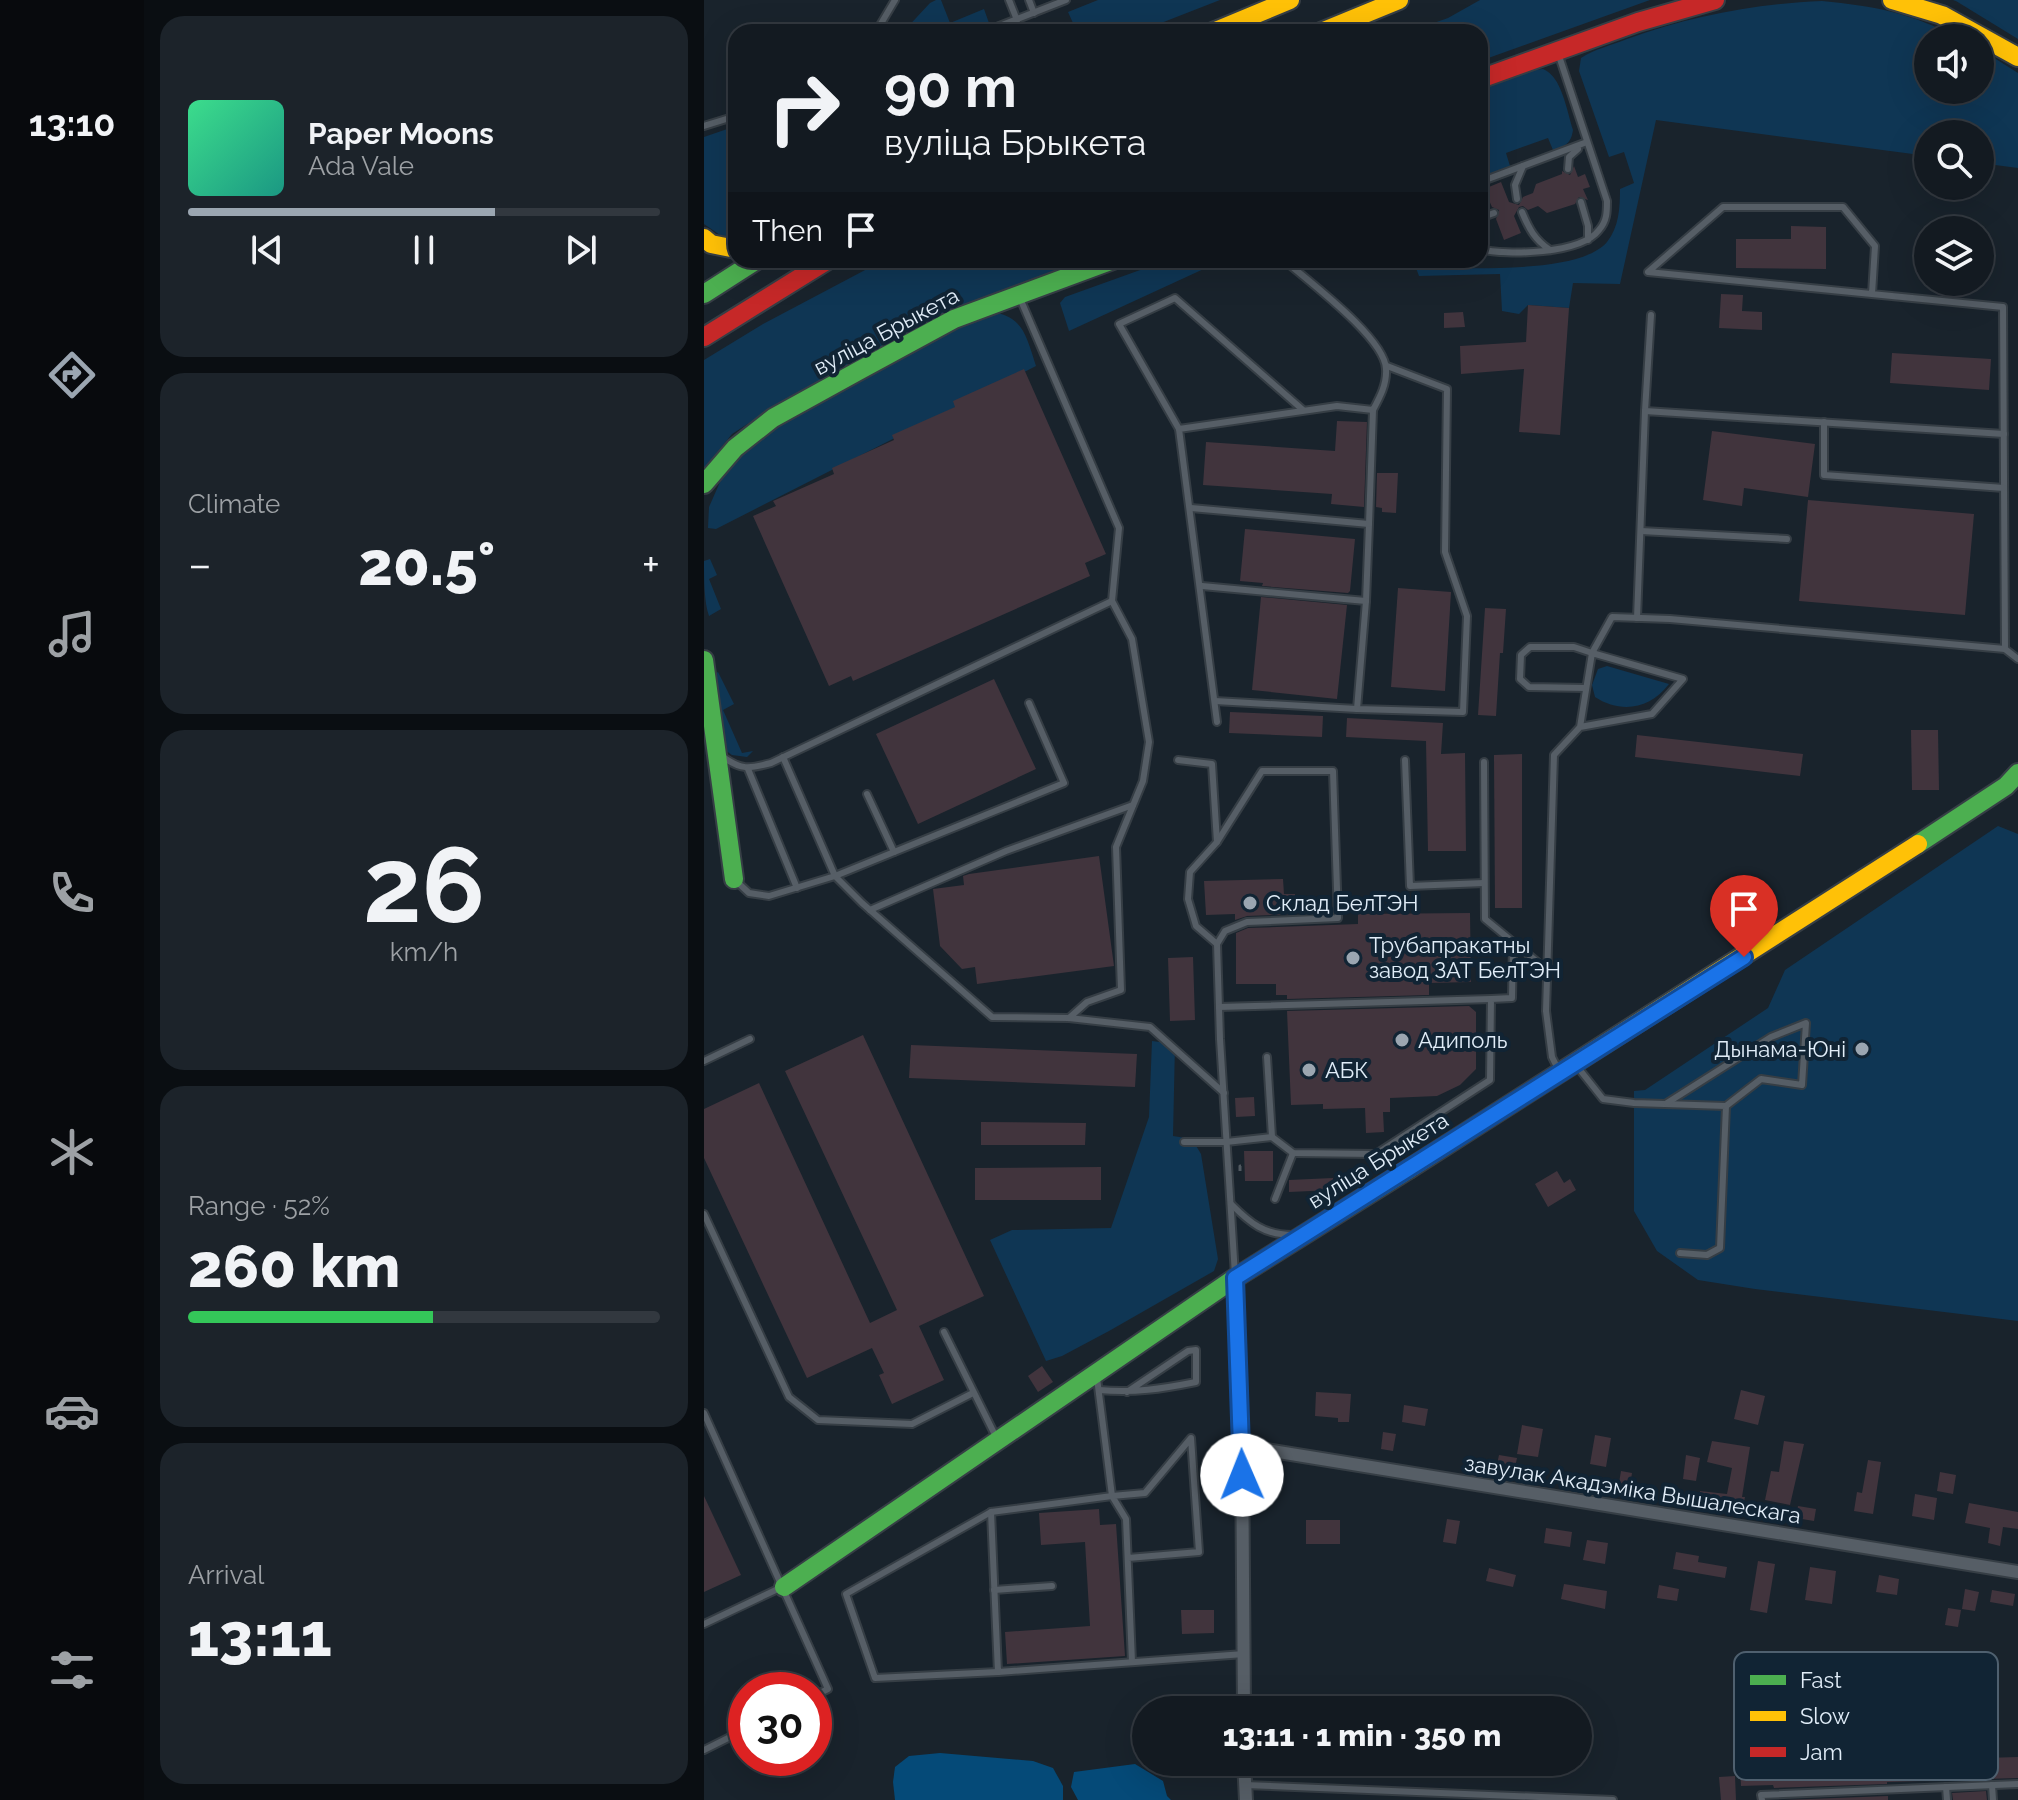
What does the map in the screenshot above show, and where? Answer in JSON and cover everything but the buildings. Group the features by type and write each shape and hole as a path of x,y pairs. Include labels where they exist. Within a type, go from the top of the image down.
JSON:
{"main road":[{"path":"1232,24 1290,0"},
{"path":"1340,24 1399,0"},
{"path":"1488,76 1638,22 1715,0"},
{"path":"1892,0 1942,15 2018,57"},
{"path":"704,238 711,244 728,247"},
{"path":"704,294 745,268"},
{"path":"704,337 815,268"},
{"name":"вуліца Брыкета","path":"704,484 735,448 773,418 954,319 1091,268"},
{"path":"704,660 734,879"},
{"name":"вуліца Брыкета","path":"784,1587 998,1440 1098,1382 1235,1278 1568,1070 2014,780"}],"street":[{"path":"1235,1278 1242,1446 1244,1696"},
{"name":"завулак Акадэміка Вышалескага","path":"1242,1446 2018,1572"},
{"path":"1245,1776 1246,1800"}],"lane":[{"path":"881,24 895,0"},
{"path":"1009,0 1017,20"},
{"path":"1029,0 1034,13"},
{"path":"1006,24 1050,3 1066,0"},
{"path":"1488,251 1551,250 1588,240 1607,218 1607,201 1557,50"},
{"path":"704,126 728,118"},
{"path":"1488,179 1587,142"},
{"path":"1568,169 1569,157 1587,142"},
{"path":"1517,199 1515,185 1523,166"},
{"path":"1581,202 1588,226 1588,240"},
{"path":"1872,294 1875,246 1843,207 1723,207 1648,272 2003,307 2005,649"},
{"path":"1522,212 1529,230 1551,250"},
{"path":"1488,215 1494,213"},
{"path":"1293,268 1369,334 1387,366 1383,391 1373,410 1366,601 1357,709"},
{"path":"1018,294 1119,528 1112,601 1132,639 1149,742 1143,781 1116,847 1121,990 1087,1002 1069,1018"},
{"path":"1217,722 1202,586 1179,429 1119,324 1175,298 1303,410"},
{"path":"1637,618 1651,315"},
{"path":"1215,701 1463,712 1467,616 1445,552 1447,389 1387,366"},
{"path":"1179,429 1337,406 1373,410"},
{"path":"1645,411 2004,434"},
{"path":"1824,422 1824,475 2004,488"},
{"path":"1191,508 1369,524"},
{"path":"1641,531 1787,539"},
{"path":"1202,586 1366,601"},
{"path":"717,752 738,768 748,769 783,757 1112,601"},
{"path":"1666,1104 1771,1037 1806,1023 1802,1085 1761,1079 1726,1106 1666,1104 1603,1099 1552,1057 1546,1011 1546,969 1554,755 1580,727 1592,653 1612,617 2005,649 2018,659"},
{"path":"1580,727 1652,714 1683,679 1574,647 1530,647 1521,655 1520,679 1529,687 1586,688"},
{"path":"734,879 749,893 769,896 797,888 835,876 1064,783 1029,703"},
{"path":"783,757 835,876 992,1017 1069,1018 1150,1027 1224,1093"},
{"path":"1178,760 1212,764 1217,842"},
{"path":"1405,760 1410,886 1484,883"},
{"path":"1484,762 1485,919 1546,969"},
{"path":"748,769 797,888"},
{"path":"1217,944 1196,926 1188,899 1190,872 1217,842 1262,771 1333,771 1338,918 1247,922 1225,931 1217,944 1235,1278"},
{"path":"867,794 894,852"},
{"path":"870,910 1006,851 1133,805"},
{"path":"1219,1007 1512,998 1513,942"},
{"path":"1184,1142 1272,1137 1293,1153 1376,1154 1490,1080 1491,999"},
{"path":"704,1061 750,1039"},
{"path":"1267,1057 1272,1137"},
{"path":"1680,1253 1707,1255 1720,1248 1726,1106"},
{"path":"1275,1199 1293,1153"},
{"path":"1231,1204 1257,1228 1272,1234 1304,1235"},
{"path":"704,1214 789,1397 818,1420 912,1424 973,1393"},
{"path":"944,1332 998,1440"},
{"path":"1127,1392 1188,1351 1196,1350 1196,1382 1145,1392 1127,1392 1098,1382 1112,1496 1126,1519 1132,1662"},
{"path":"704,1413 821,1672"},
{"path":"1128,1558 1199,1552 1191,1438 1145,1493 991,1512 846,1594 875,1678 1244,1654"},
{"path":"991,1512 998,1672"},
{"path":"994,1590 1052,1586"},
{"path":"704,1624 784,1587"},
{"path":"704,1750 728,1738"},
{"path":"1762,1800 1761,1795 1811,1796 1854,1791 2018,1784"},
{"path":"1245,1785 1410,1796 1613,1800"},
{"path":"1992,1785 1993,1800"},
{"path":"1946,1787 1947,1800"},
{"path":"1898,1789 1899,1800"},
{"path":"1854,1791 1855,1800"}],"shaded area":[{"path":"941,0 950,23 984,9 989,23 910,24 930,3"},
{"path":"1098,0 1220,0 1158,24 1070,24 1073,23 1068,12"},
{"path":"1480,0 1650,0 1488,58 1488,24 1431,24"},
{"path":"1953,0 2018,0 2018,39 1994,24"},
{"path":"1822,1 1892,12 1929,24 1914,24 1914,104 1994,104 1994,58 2018,73 2018,168 1994,165 1994,120 1914,120 1914,154 1656,120 1620,284 1573,283 1569,308 1528,305 1519,314 1502,311 1500,274 1419,276 1416,268 1521,267 1572,260 1593,253 1607,242 1616,224 1620,189 1634,183 1624,152 1609,157 1579,71 1581,58 1651,31 1747,8"},
{"path":"1543,69 1555,79 1573,130 1571,138 1564,146 1553,150 1548,138 1506,153 1510,166 1488,174 1488,87"},
{"path":"728,129 728,237 704,224 704,137"},
{"path":"869,268 1067,268 954,310 860,358 732,434 704,469 704,360 763,324"},
{"path":"1146,268 1206,268 1069,331 1060,303 1065,297"},
{"path":"986,312 1008,317 1021,328 1036,366 716,529 708,528 709,507 739,452 783,420"},
{"path":"710,559 717,575 709,579 721,609 709,616 704,561"},
{"path":"1607,666 1669,684 1644,704 1615,706 1595,697 1592,685 1598,669"},
{"path":"718,672 734,704 723,710 742,753 753,751 747,757 732,755 722,748 711,676"},
{"name":"Дынама-Юні","path":"1998,826 2018,834 2018,1321 1698,1280 1657,1251 1634,1211 1634,1091 1645,1090 1768,1008 1785,970"},
{"path":"1152,1041 1175,1044 1173,1136 1192,1139 1201,1154 1218,1259 1214,1271 1109,1331 1046,1361 990,1240 1012,1230 1111,1228 1149,1117"},
{"path":"940,1753 1033,1761 1053,1768 1063,1786 1063,1800 895,1800 895,1767 909,1756"},
{"path":"1132,1764 1132,1776 1155,1776 1163,1781 1171,1800 1078,1800 1071,1787 1074,1772"}],"traffic: fast":[{"path":"704,294 745,268"},
{"path":"704,484 735,448 773,418 954,319 1091,268"},
{"path":"704,660 734,879"},
{"path":"1918,844 2006,786 2018,773"},
{"path":"784,1587 1235,1278 1409,1169"}],"traffic: slow":[{"path":"1232,24 1290,0"},
{"path":"1340,24 1399,0"},
{"path":"1892,0 1942,15 2018,57"},
{"path":"704,238 711,244 728,247"},
{"path":"1409,1169 1918,844"}],"traffic: jam":[{"path":"1488,76 1638,22 1715,0"},
{"path":"704,337 815,268"}],"place":[{"name":"Склад БелТЭН","path":"1250,903"},
{"name":"Трубапракатны завод ЗАТ БелТЭН","path":"1353,958"},
{"name":"Адиполь","path":"1402,1040"},
{"name":"Дынама-Юні","path":"1862,1049"},
{"name":"АБК","path":"1309,1070"}],"route":[{"path":"1242,1475 1235,1278 1744,957"}]}
